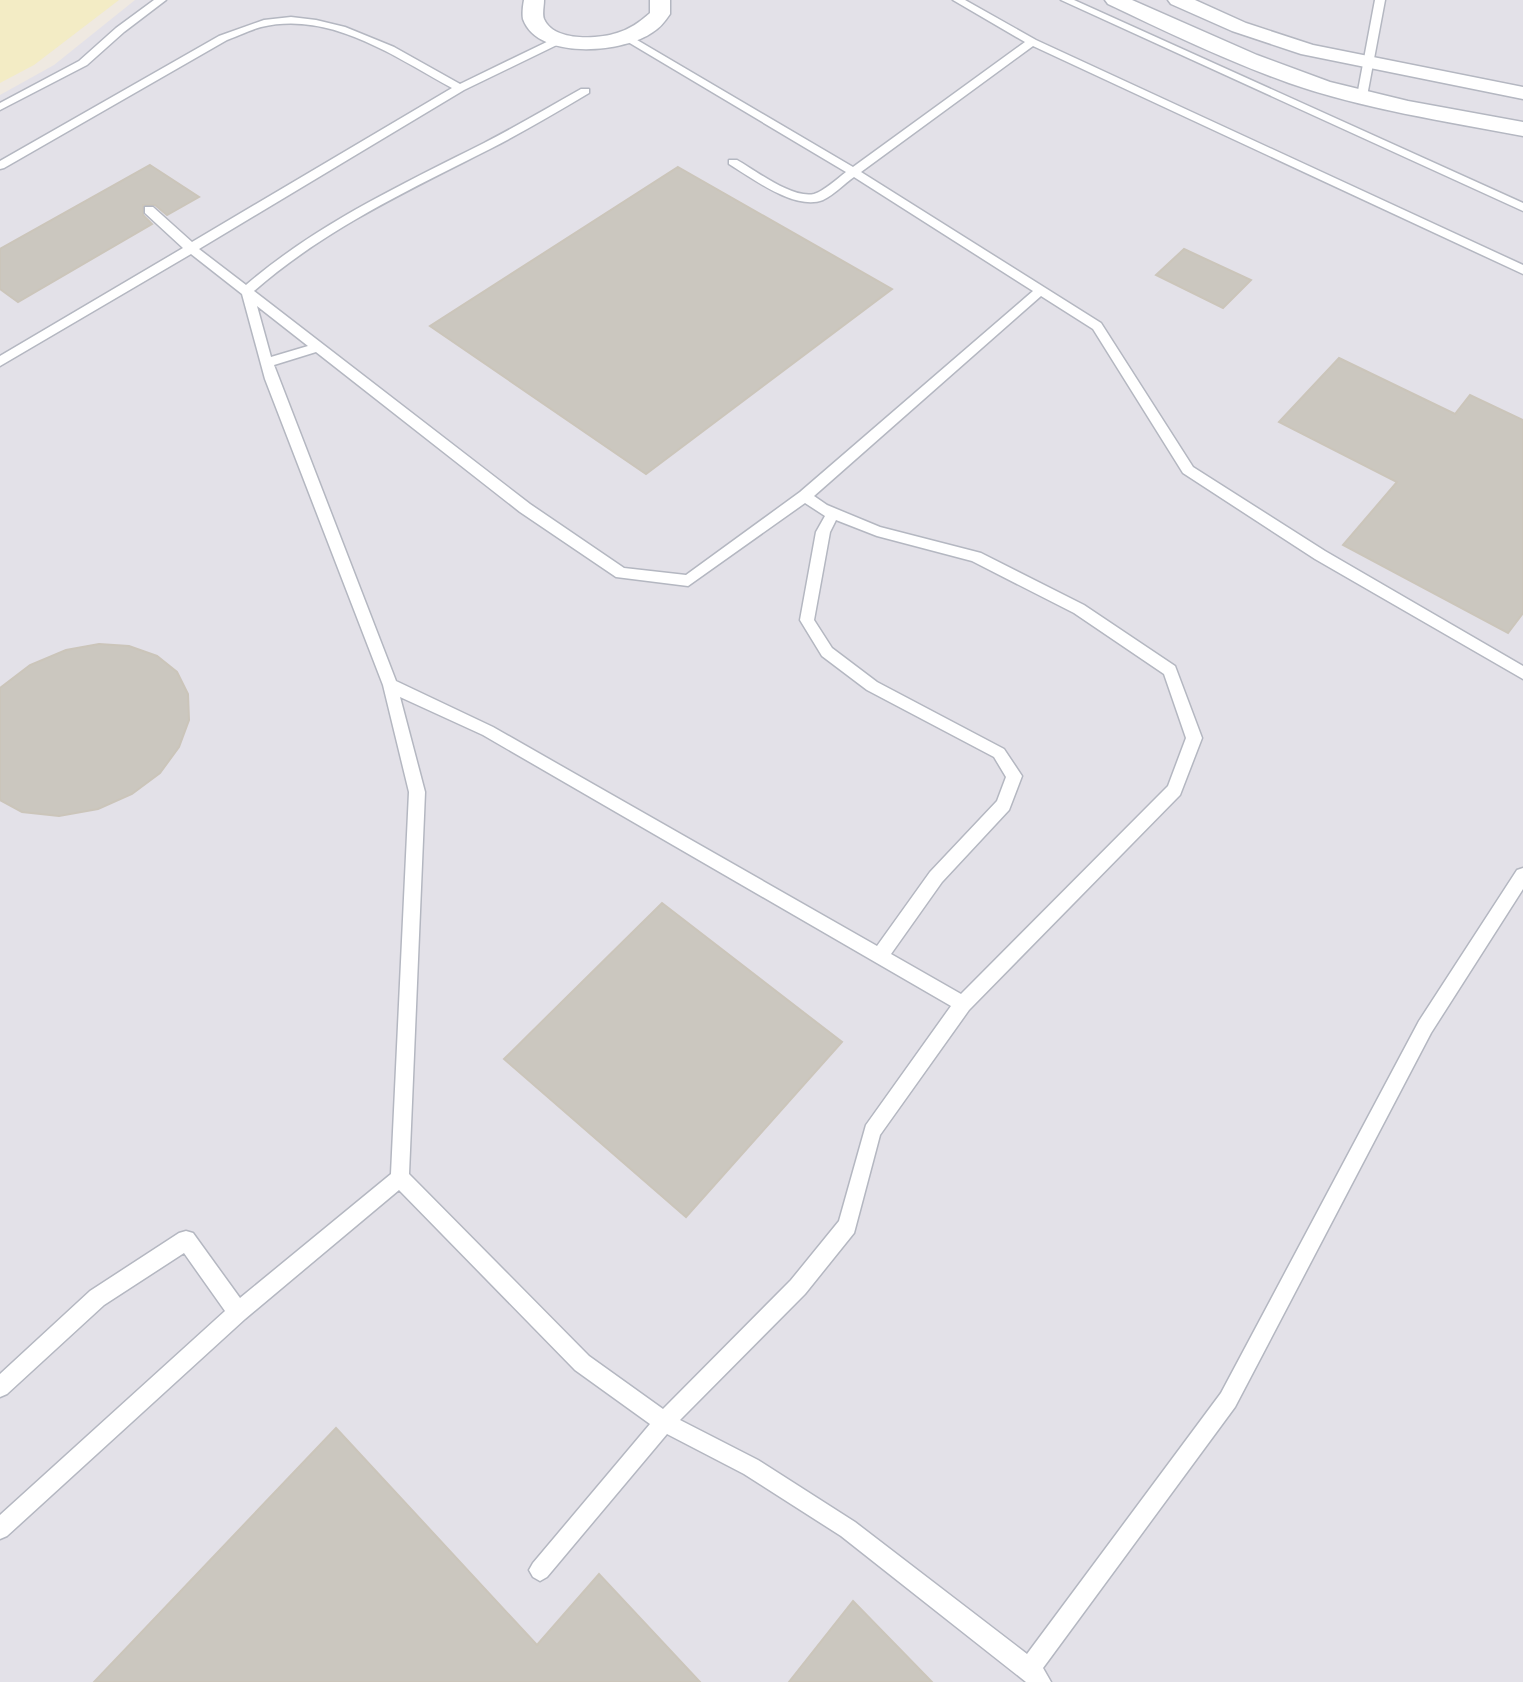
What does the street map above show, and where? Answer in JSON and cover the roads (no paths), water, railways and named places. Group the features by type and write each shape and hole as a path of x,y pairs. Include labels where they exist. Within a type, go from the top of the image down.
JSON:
{"street":[{"path":"534,0 531,10 534,21 544,32 561,39 594,44 628,39 654,23 660,14 660,0"},
{"path":"1115,0 1269,67 1362,96 1523,129"},
{"path":"1178,0 1239,27 1308,50 1523,93"}],"lane":[{"path":"0,107 83,63 120,30 161,0"},
{"path":"958,0 1032,42 1523,270"},
{"path":"1066,0 1523,207"},
{"path":"1362,96 1380,0"},
{"path":"0,166 223,38 262,23 304,19 343,27 460,88"},
{"path":"0,362 460,88 561,39"},
{"path":"628,39 854,172 1097,326 1188,470 1320,555 1523,673"},
{"path":"733,162 809,200 819,197 1032,42"},
{"path":"247,290 276,263 387,196 482,149 585,91"},
{"path":"149,210 191,248 525,508 621,573 688,581 805,496 1040,291"},
{"path":"247,290 267,363 390,685 417,792 400,1178 582,1363 664,1422 751,1467 848,1529 1034,1675 1228,1400 1425,1027 1523,875"},
{"path":"267,363 319,347"},
{"path":"540,1570 664,1422 798,1287 847,1226 872,1131 963,1004 1174,790 1194,738 1170,670 1079,609 976,557 877,531 833,514 805,496"},
{"path":"833,514 823,532 807,620 827,652 872,686 999,753 1014,776 1003,805 936,877 879,956"},
{"path":"390,685 488,731 963,1004"},
{"path":"0,1529 238,1312 400,1178"},
{"path":"0,1387 97,1298 186,1240 238,1312"}]}
